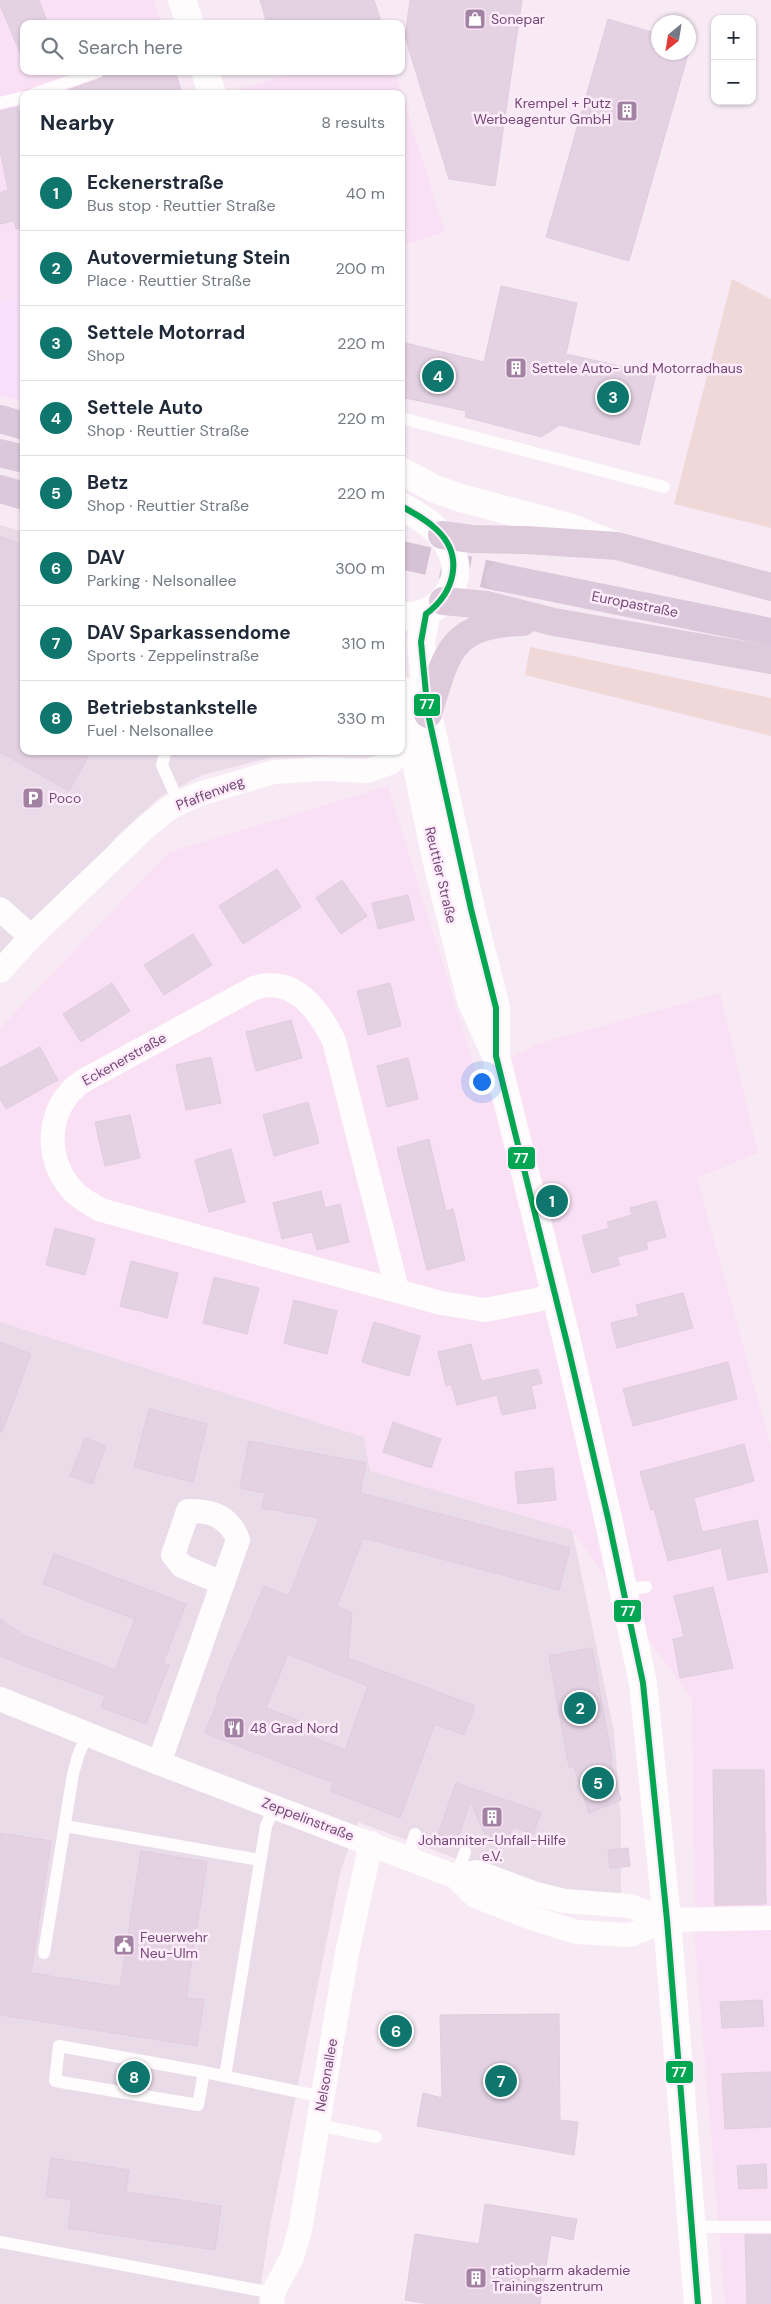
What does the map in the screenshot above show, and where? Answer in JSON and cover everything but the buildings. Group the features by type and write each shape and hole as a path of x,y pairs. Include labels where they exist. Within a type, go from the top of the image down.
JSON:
{"highway":[{"path":"0,419 20,425"},
{"path":"0,453 20,458"},
{"path":"0,489 20,495"},
{"name":"Europastraße","path":"499,577 771,632"}],"main road":[{"path":"182,0 189,20"},
{"path":"206,75 211,90"},
{"path":"405,473 461,498 569,528 617,546 771,587"},
{"name":"Reuttier Straße","path":"405,509 442,536 453,554 455,573 451,589 423,610 421,642 424,729 435,854 471,1000 496,1056 555,1293 635,1588 667,1920 698,2304"},
{"path":"442,536 472,540 526,540 617,546"},
{"path":"423,610 487,605 554,622 771,660"},
{"path":"424,729 446,660 463,637 474,630 488,625 554,622"},
{"name":"Reuttier Straße","path":"405,697 424,729"}],"street":[{"name":"Pfaffenweg","path":"405,748 424,729"},
{"name":"Pfaffenweg","path":"0,971 31,937 147,826 171,807 230,783 274,772 324,769 367,771 390,763 398,755"},
{"path":"0,909 31,937"},
{"name":"Eckenerstraße","path":"398,1290 334,1041 316,1008 299,994 277,986 261,985 254,988 83,1081 64,1099 52,1129 53,1149 59,1169 66,1182 86,1202 101,1210 441,1303 485,1310 537,1300 555,1293"},
{"path":"159,1763 222,1583"},
{"name":"Zeppelinstraße","path":"0,1699 159,1763 456,1877 475,1896 529,1917 576,1932 630,1936 667,1920"},
{"name":"Nelsonallee","path":"273,2301 292,2257 300,2230 347,1953 371,1843"},
{"path":"667,1920 771,1918"}],"lane":[{"path":"45,90 88,75"},
{"path":"0,103 20,98"},
{"path":"405,419 664,487"},
{"path":"165,755 162,765 179,803"},
{"path":"44,1954 73,1774 87,1734"},
{"path":"225,2076 266,1826 275,1806"},
{"path":"65,1826 260,1860"},
{"path":"408,1858 415,1834"},
{"path":"456,1877 465,1852"},
{"path":"204,2072 198,2104 55,2081 59,2046 204,2072 225,2076 323,2097"},
{"path":"318,2126 376,2136"},
{"path":"693,2227 771,2227"},
{"path":"0,2242 273,2301"}],"shaded area":[{"path":"0,0 153,0 160,20 20,20 20,75 177,75 182,90 20,90 20,295 0,302"},
{"path":"285,75 396,75 401,90 240,90"},
{"path":"405,103 445,232 405,245"},
{"path":"732,279 771,299 771,528 674,504"},
{"path":"20,295 20,401 0,396 0,302"},
{"path":"0,525 20,531 20,755 355,755 273,757 202,775 160,797 119,834 90,867 0,955"},
{"path":"530,647 771,698 771,736 525,675"},
{"path":"388,786 477,1075 537,1044 720,993 758,1153 697,1178 771,1447 771,2304 725,2304 695,1943 692,1700 572,1530 370,1471 364,1437 0,1322 0,1028 169,852"},
{"path":"0,1322 364,1437 370,1471 572,1530 614,1731 621,1822 621,1897 551,1894 358,1822 340,1873 269,2231 258,2304 0,2304"}],"tunnel":[{"path":"405,556 499,577"}],"transit line":[{"name":"77","path":"405,508 433,526 446,540 451,552 453,563 449,585 436,605 426,614 421,642 428,714 471,909 496,1008 496,1056 569,1351 608,1518 643,1683 667,1920 698,2304"}],"place":[{"name":"Sonepar","path":"475,19"},
{"name":"Krempel + Putz Werbeagentur GmbH","path":"627,111"},
{"name":"Settele Auto- und Motorradhaus","path":"516,368"},
{"name":"Settele Auto","path":"438,376"},
{"name":"Settele Motorrad","path":"613,397"},
{"name":"Poco","path":"33,798"},
{"name":"Eckenerstraße","path":"552,1201"},
{"name":"Autovermietung Stein","path":"580,1708"},
{"name":"48 Grad Nord","path":"234,1728"},
{"name":"Betz","path":"598,1783"},
{"name":"Johanniter-Unfall-Hilfe e.V.","path":"492,1817"},
{"name":"Feuerwehr Neu-Ulm","path":"124,1945"},
{"name":"DAV","path":"396,2031"},
{"name":"Betriebstankstelle","path":"134,2077"},
{"name":"DAV Sparkassendome","path":"501,2081"},
{"name":"ratiopharm akademie Trainingszentrum","path":"476,2278"}]}
